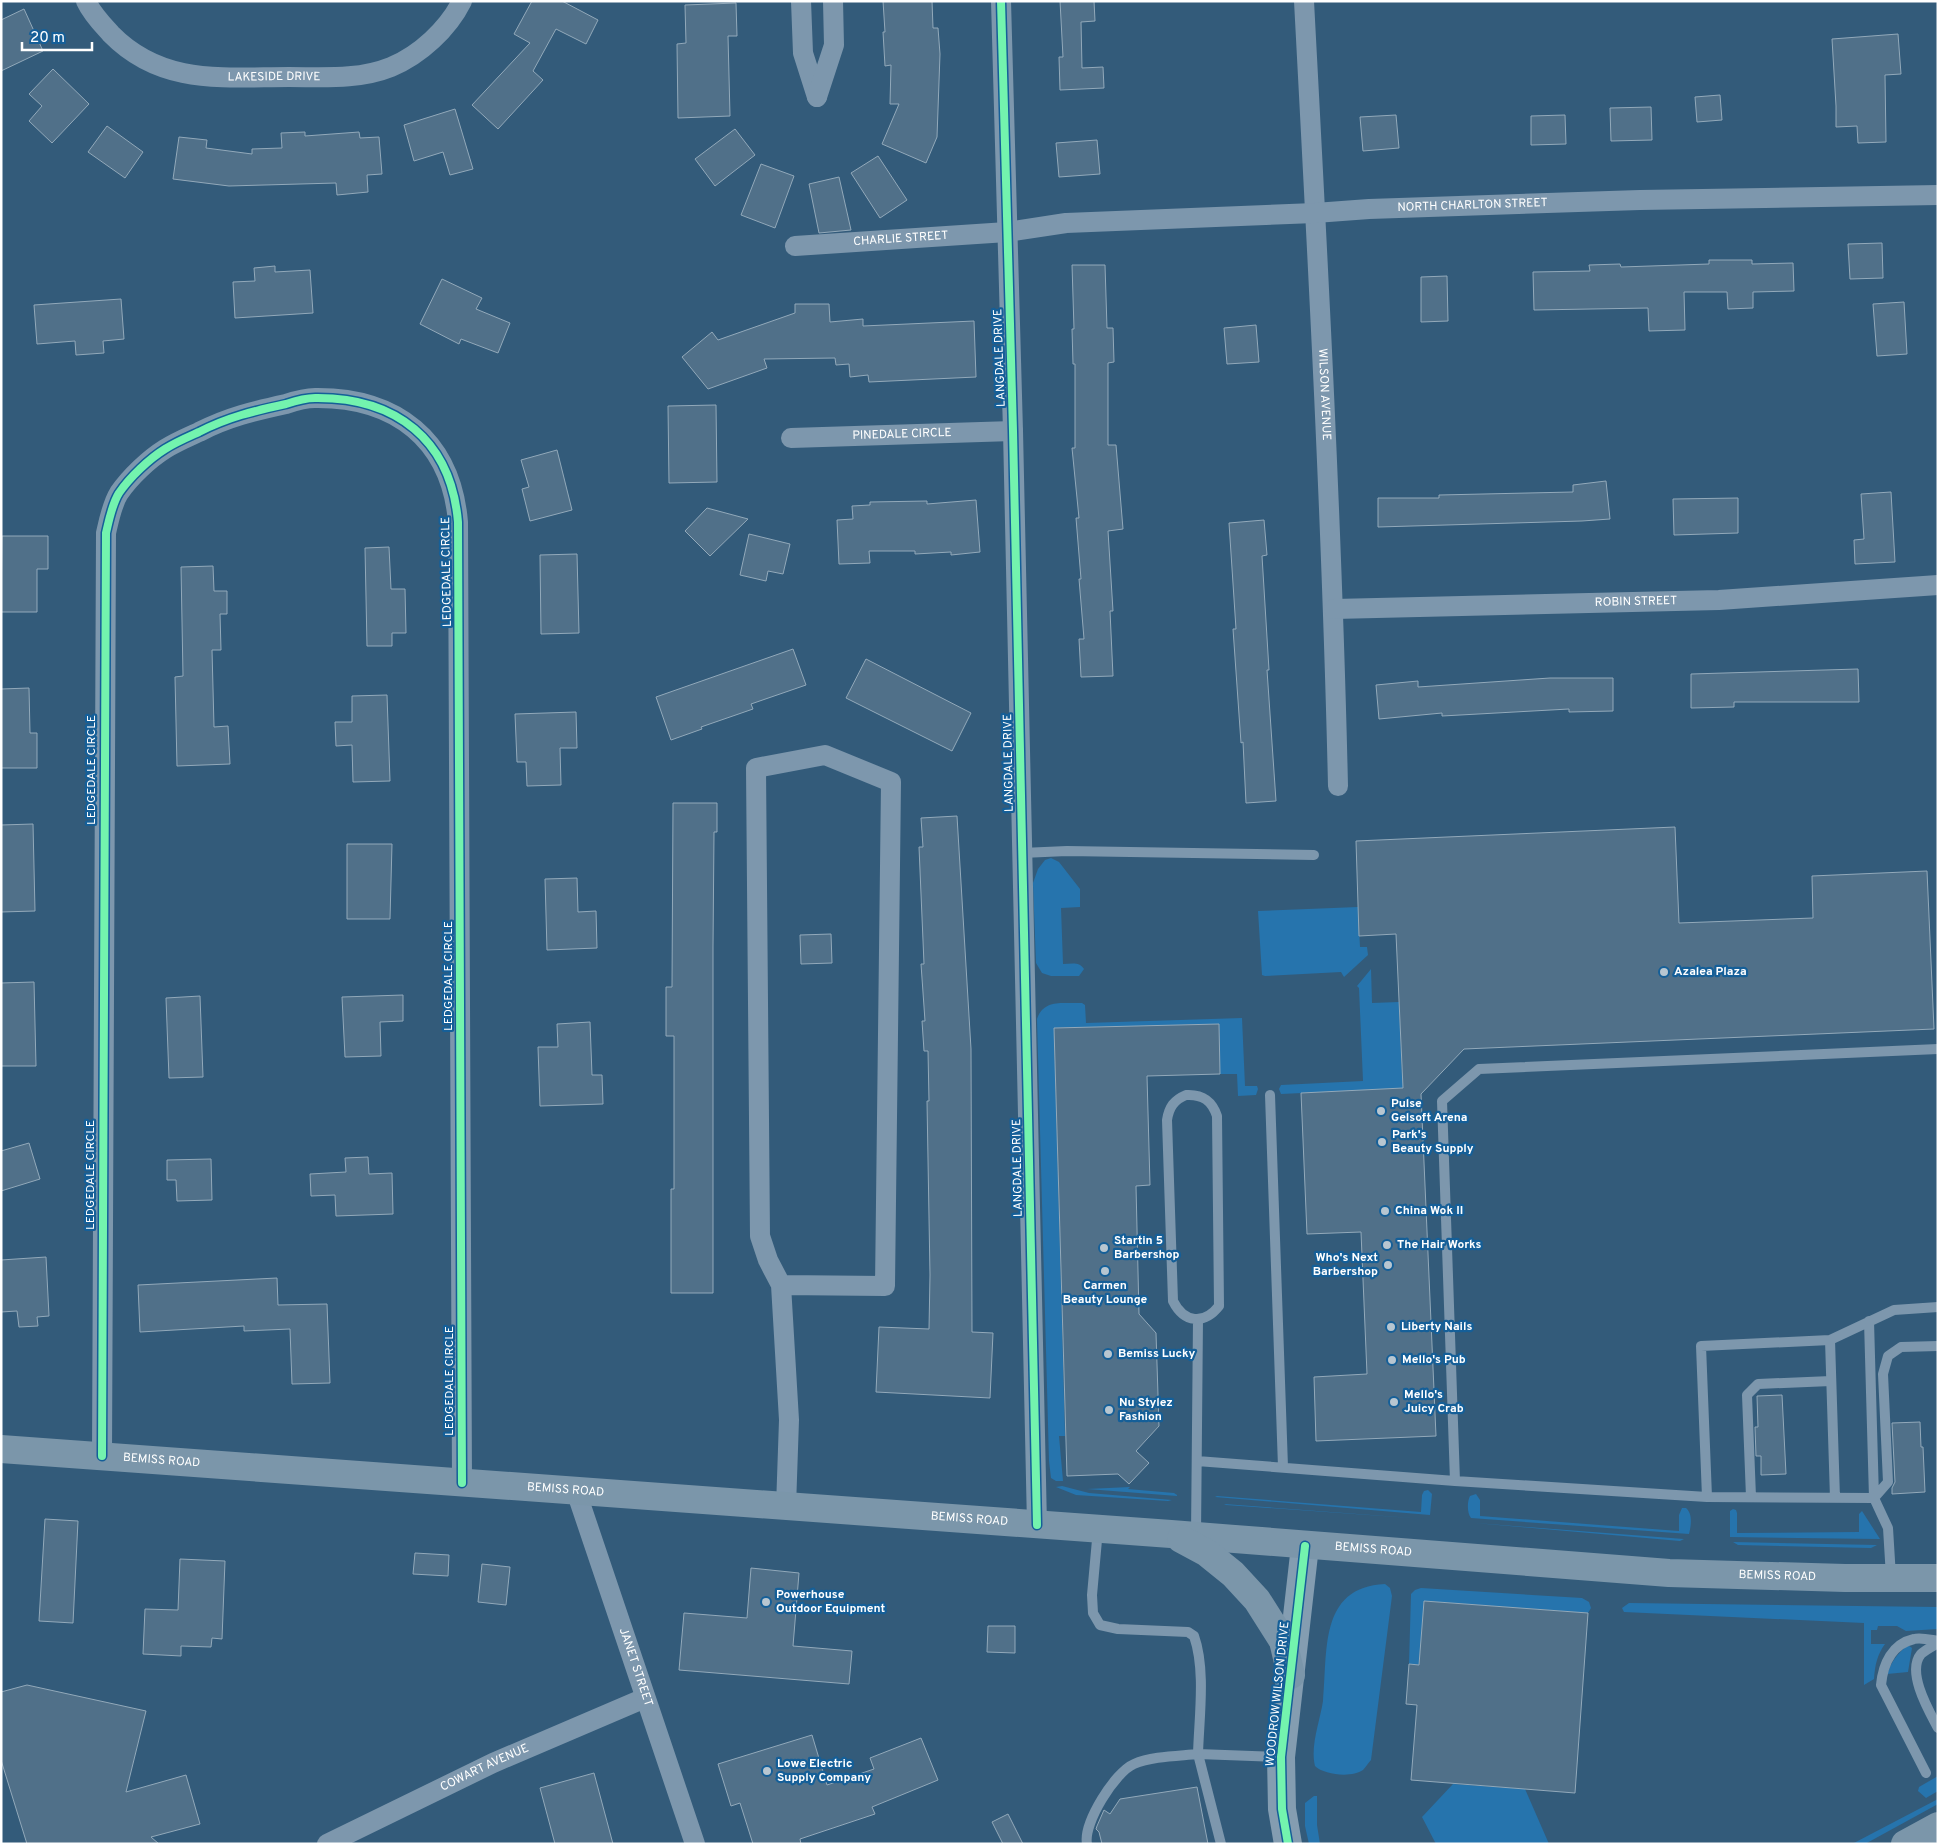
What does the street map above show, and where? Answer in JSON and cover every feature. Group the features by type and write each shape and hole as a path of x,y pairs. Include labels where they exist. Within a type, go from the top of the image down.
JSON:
{"main road":[{"name":"BEMISS ROAD","path":"1,1449 1669,1572 1938,1578"},
{"path":"1184,1535 1233,1574 1257,1600 1283,1641 1291,1675"},
{"name":"WOODROW WILSON DRIVE","path":"1288,1844 1282,1809 1281,1757 1305,1546"}],"street":[{"name":"LAKESIDE DRIVE","path":"86,1 97,19 125,48 140,58 170,71 196,77 226,78 368,74 397,64 421,49 456,13 462,1"},
{"path":"801,1 803,53 817,97 834,45 833,1"},
{"name":"LANGDALE DRIVE","path":"1001,1 1013,431 1037,1525"},
{"name":"WILSON AVENUE","path":"1304,1 1334,609 1338,786"},
{"name":"NORTH CHARLTON STREET","path":"1007,232 1066,223 1315,213 1369,209 1631,200 1938,194"},
{"name":"CHARLIE STREET","path":"795,246 1007,232"},
{"name":"LEDGEDALE CIRCLE","path":"102,1456 106,532 119,494 137,472 165,449 223,420 249,412 313,397 334,398 363,402 386,410 408,423 440,457 450,479 457,503 459,542 462,1483"},
{"name":"PINEDALE CIRCLE","path":"791,438 1013,431"},
{"name":"ROBIN STREET","path":"1334,609 1718,600 1938,585"},
{"path":"781,1285 885,1286 891,782 825,755 756,768 760,1236 768,1260 781,1285 789,1420 786,1507"},
{"name":"JANET STREET","path":"576,1491 695,1844"},
{"name":"COWART AVENUE","path":"327,1844 493,1763 645,1698"}],"lane":[{"path":"1022,853 1067,851 1314,855"},
{"path":"1455,1481 1442,1102 1480,1069 1938,1049"},
{"path":"1186,1095 1203,1097 1209,1102 1217,1116 1219,1306 1207,1317 1198,1319 1183,1315 1173,1301 1167,1120 1172,1104 1186,1095"},
{"path":"1270,1095 1283,1468"},
{"path":"1707,1497 1701,1346 1830,1340 1894,1310 1938,1307"},
{"path":"1184,1535 1197,1461 1198,1319"},
{"path":"1869,1321 1874,1498 1888,1528 1891,1578"},
{"path":"1830,1340 1835,1498"},
{"path":"1197,1461 1455,1481 1707,1497 1874,1498 1888,1482 1883,1374 1888,1356 1901,1347 1938,1346"},
{"path":"1751,1497 1748,1395 1758,1384 1831,1381"},
{"path":"1098,1529 1092,1595 1093,1613 1100,1625 1118,1629 1188,1632 1194,1636 1199,1649 1198,1754 1221,1844"},
{"path":"1926,1774 1882,1685 1882,1671 1893,1651 1903,1644 1915,1638 1938,1642"},
{"path":"1938,1642 1921,1654 1916,1671 1918,1688 1938,1728"},
{"path":"1087,1844 1088,1828 1097,1806 1111,1785 1133,1764 1198,1754 1281,1757"}],"shaded area":[{"path":"1051,858 1059,862 1080,889 1080,907 1061,908 1063,964 1082,966 1084,969 1079,976 1051,976 1042,973 1036,963 1033,883 1038,869 1045,860"},
{"path":"1358,907 1360,947 1367,947 1368,955 1344,977 1341,972 1262,975 1258,911"},
{"path":"1371,969 1372,1003 1399,1002 1402,1077 1407,1078 1407,1088 1281,1094 1279,1089 1281,1085 1363,1081 1359,988 1357,986"},
{"path":"1082,1003 1085,1005 1086,1023 1242,1018 1245,1086 1257,1086 1258,1089 1256,1095 1238,1096 1237,1074 1220,1074 1219,1024 1054,1028 1065,1436 1059,1436 1063,1481 1056,1481 1051,1478 1049,1461 1037,1019 1040,1012 1050,1005"},
{"path":"1062,1486 1089,1493 1172,1500 1076,1495 1056,1487"},
{"path":"1130,1487 1128,1489 1174,1493 1177,1496 1087,1489"},
{"path":"1428,1490 1432,1494 1430,1515 1215,1497 1421,1512 1422,1495 1424,1491"},
{"path":"1476,1494 1480,1500 1480,1516 1679,1531 1679,1515 1682,1508 1686,1508 1691,1517 1689,1534 1471,1518 1468,1510 1468,1501 1470,1496"},
{"path":"1224,1504 1425,1519 1226,1505"},
{"path":"1733,1509 1737,1513 1737,1533 1859,1532 1859,1514 1862,1511 1880,1539 1730,1537 1730,1511"},
{"path":"1475,1523 1684,1539 1680,1541"},
{"path":"1733,1542 1877,1545 1871,1548 1738,1545"},
{"path":"1385,1584 1390,1588 1392,1596 1371,1760 1363,1770 1352,1774 1345,1775 1325,1772 1315,1766 1314,1750 1323,1701 1327,1644 1331,1626 1337,1610 1348,1597 1363,1588"},
{"path":"1421,1588 1582,1598 1589,1602 1591,1608 1588,1613 1424,1601 1419,1665 1409,1664 1411,1594"},
{"path":"1629,1603 1938,1607 1938,1629 1906,1631 1897,1626 1878,1626 1877,1630 1871,1630 1871,1644 1885,1644 1877,1660 1874,1679 1864,1685 1864,1623 1624,1612 1622,1608"},
{"path":"1908,1645 1912,1648 1908,1672 1887,1674 1895,1658"},
{"path":"1938,1776 1938,1791 1926,1798 1918,1791 1919,1787"},
{"path":"1453,1784 1525,1789 1549,1844 1436,1844 1422,1817"},
{"path":"1314,1796 1317,1796 1317,1825 1320,1844 1309,1844 1305,1826 1305,1803"},
{"path":"1938,1799 1938,1804 1865,1844 1852,1844"}],"building":[{"path":"532,1 562,1 598,20 586,44 556,29 533,71 543,80 498,129 472,105 530,43 514,34"},
{"path":"883,1 932,1 933,28 938,28 940,54 937,137 926,163 882,144 899,104 890,104 891,65 885,66"},
{"path":"1060,1 1094,1 1095,21 1081,22 1082,68 1103,67 1104,88 1060,90 1059,57 1063,57"},
{"path":"736,3 737,36 728,36 730,116 678,118 677,44 686,43 685,5"},
{"path":"24,9 43,51 1,71 1,20"},
{"path":"1898,34 1901,74 1885,75 1886,142 1858,143 1857,126 1836,127 1832,39"},
{"path":"53,69 89,104 52,143 29,121 42,106 29,94"},
{"path":"1720,95 1722,120 1697,122 1695,97"},
{"path":"1651,107 1652,140 1611,141 1610,108"},
{"path":"455,109 473,169 450,175 443,152 414,161 404,125"},
{"path":"1396,115 1399,148 1363,151 1360,117"},
{"path":"1565,115 1566,144 1531,145 1531,116"},
{"path":"107,126 143,152 125,178 88,152"},
{"path":"735,129 755,155 715,186 695,159"},
{"path":"305,132 305,136 359,132 360,138 379,137 382,174 367,175 368,192 337,195 336,183 229,186 173,179 179,137 207,140 206,148 252,154 252,149 282,148 281,133"},
{"path":"1097,140 1100,174 1059,177 1056,143"},
{"path":"878,156 907,200 880,218 851,173"},
{"path":"761,164 794,176 775,228 741,215"},
{"path":"839,177 851,230 819,233 809,184"},
{"path":"1882,243 1883,278 1850,279 1848,244"},
{"path":"1709,260 1752,260 1752,264 1793,263 1794,291 1753,292 1753,308 1728,309 1727,292 1684,292 1685,330 1649,331 1648,308 1534,310 1533,272 1590,271 1589,265 1620,264 1621,267 1709,264"},
{"path":"1072,265 1105,265 1107,328 1113,328 1114,362 1108,363 1108,445 1116,445 1123,529 1108,531 1113,611 1110,611 1113,676 1081,677 1079,639 1084,639 1076,518 1079,518 1072,448 1075,448 1075,364 1073,364"},
{"path":"275,266 275,272 310,270 313,313 235,318 233,282 255,281 254,268"},
{"path":"1447,276 1448,321 1421,322 1421,277"},
{"path":"442,279 482,298 476,309 510,323 498,353 461,339 459,344 420,324"},
{"path":"121,299 124,339 103,341 104,353 76,355 75,341 37,344 34,305"},
{"path":"1904,302 1907,354 1877,356 1873,304"},
{"path":"795,304 829,304 830,322 863,319 863,326 974,321 976,377 869,382 868,375 850,377 849,364 836,365 835,358 764,359 767,368 708,389 682,357 712,332 718,340 795,313"},
{"path":"1256,325 1259,362 1227,364 1224,328"},
{"path":"716,405 717,482 669,483 668,406"},
{"path":"557,450 572,510 530,521 522,489 529,487 521,460"},
{"path":"1606,481 1610,519 1378,527 1378,498 1439,498 1439,495 1573,492 1573,485"},
{"path":"1891,492 1895,562 1855,564 1854,540 1864,539 1861,494"},
{"path":"1738,498 1738,533 1674,535 1673,499"},
{"path":"976,500 980,552 951,555 951,552 915,554 915,551 869,551 870,563 839,564 837,520 853,519 852,506 870,505 870,502 927,501 927,504"},
{"path":"707,508 748,519 710,556 685,531"},
{"path":"1264,520 1267,555 1262,556 1269,670 1267,670 1276,801 1246,803 1243,742 1241,743 1233,629 1236,629 1229,523"},
{"path":"749,534 790,544 783,574 768,571 766,581 740,575"},
{"path":"2,536 48,536 48,569 37,569 37,612 1,612"},
{"path":"389,547 391,589 405,589 406,633 392,633 392,646 367,646 365,548"},
{"path":"577,554 579,633 541,634 540,555"},
{"path":"213,566 214,591 227,591 227,614 220,614 221,650 212,650 214,727 228,726 230,764 177,766 175,677 183,676 181,567"},
{"path":"793,649 806,685 751,704 753,709 701,727 702,729 671,740 656,697"},
{"path":"866,659 971,713 952,751 846,698"},
{"path":"1858,669 1859,702 1734,702 1734,707 1691,708 1691,674"},
{"path":"1550,678 1613,678 1613,711 1569,712 1569,709 1442,716 1442,713 1379,719 1376,685 1418,681 1418,687"},
{"path":"29,688 30,733 37,733 37,768 1,768 1,689"},
{"path":"387,695 390,781 353,782 352,745 336,746 335,722 352,722 352,696"},
{"path":"576,712 577,748 560,748 561,785 527,786 526,762 517,762 515,714"},
{"path":"673,803 717,803 717,832 714,832 713,947 713,1293 671,1293 671,1189 674,1189 674,1036 666,1036 666,987 672,987"},
{"path":"957,816 971,1049 972,1332 993,1333 990,1398 876,1392 879,1327 929,1329 928,1051 924,1051 922,1021 925,1021 921,964 924,964 919,847 923,847 921,818"},
{"path":"33,824 35,911 1,912 1,825"},
{"name":"Azalea Plaza","path":"1675,827 1679,923 1813,918 1812,876 1927,871 1934,1029 1464,1049 1421,1094 1436,1436 1316,1441 1314,1377 1367,1374 1361,1232 1307,1234 1301,1093 1403,1088 1396,934 1359,936 1356,841"},
{"path":"347,844 392,844 390,919 347,919"},
{"path":"577,878 578,912 596,911 597,948 547,950 545,879"},
{"path":"831,934 832,963 801,964 800,935"},
{"path":"34,982 36,1066 1,1066 1,983"},
{"path":"403,995 403,1021 380,1022 381,1056 345,1057 342,997"},
{"path":"200,996 203,1077 169,1078 166,998"},
{"path":"590,1022 592,1075 602,1075 603,1104 540,1106 538,1047 558,1047 557,1024"},
{"path":"1219,1024 1220,1074 1147,1076 1150,1185 1136,1186 1139,1314 1156,1333 1159,1426 1136,1451 1149,1463 1129,1484 1118,1474 1067,1476 1054,1028"},
{"path":"29,1143 40,1179 1,1191 1,1151"},
{"path":"368,1157 369,1174 392,1173 393,1214 336,1216 335,1195 311,1196 310,1174 346,1172 345,1158"},
{"path":"211,1159 212,1200 177,1201 176,1180 167,1180 167,1160"},
{"path":"46,1257 49,1316 37,1317 38,1326 19,1327 17,1311 1,1312 1,1260"},
{"path":"277,1278 278,1305 327,1304 330,1383 292,1384 290,1329 244,1331 244,1326 140,1332 138,1285"},
{"path":"1782,1395 1786,1474 1761,1475 1761,1456 1756,1456 1755,1427 1758,1427 1757,1396"},
{"path":"1920,1422 1925,1492 1892,1494 1895,1482 1892,1423"},
{"path":"45,1519 78,1521 73,1623 39,1621"},
{"path":"415,1553 449,1555 448,1576 413,1574"},
{"path":"180,1559 225,1561 222,1639 212,1638 211,1647 181,1646 181,1656 143,1654 145,1609 178,1610"},
{"path":"482,1564 510,1567 506,1605 478,1602"},
{"path":"751,1568 799,1573 793,1646 852,1651 849,1684 679,1670 684,1613 747,1618"},
{"path":"1424,1601 1588,1613 1575,1793 1411,1780 1417,1705 1406,1704 1409,1664 1419,1665"},
{"path":"988,1626 1015,1626 1015,1653 987,1652"},
{"path":"27,1685 146,1711 126,1792 186,1775 200,1824 151,1837 159,1844 27,1844 1,1760 1,1692"},
{"path":"812,1735 827,1785 874,1769 870,1758 921,1738 938,1780 872,1807 875,1814 800,1839 801,1844 753,1844 740,1803 731,1806 718,1764"},
{"path":"594,1773 613,1844 555,1844 540,1788"},
{"path":"1197,1787 1208,1844 1102,1844 1099,1832 1096,1829 1097,1826 1104,1810 1110,1814 1120,1799"},
{"path":"1008,1814 1023,1844 1003,1844 992,1822"}],"cycle path":[{"path":"1001,1 1013,431 1037,1525"},
{"path":"102,1456 106,533 108,523 114,502 123,487 146,463 173,444 220,422 252,412 315,398 344,400 371,405 394,415 414,429 431,446 444,468 453,493 458,522 462,1483"},
{"path":"1288,1844 1282,1809 1281,1757 1305,1546"}],"place":[{"name":"Azalea Plaza","path":"1664,972"},
{"name":"Pulse Gelsoft Arena","path":"1381,1111"},
{"name":"Park's Beauty Supply","path":"1382,1142"},
{"name":"China Wok II","path":"1385,1211"},
{"name":"The Hair Works","path":"1387,1245"},
{"name":"Startin 5 Barbershop","path":"1104,1248"},
{"name":"Who's Next Barbershop","path":"1388,1265"},
{"name":"Carmen Beauty Lounge","path":"1105,1271"},
{"name":"Liberty Nails","path":"1391,1327"},
{"name":"Bemiss Lucky","path":"1108,1354"},
{"name":"Mello's Pub","path":"1392,1360"},
{"name":"Mello's Juicy Crab","path":"1394,1402"},
{"name":"Nu Stylez Fashion","path":"1109,1410"},
{"name":"Powerhouse Outdoor Equipment","path":"766,1602"},
{"name":"Lowe Electric Supply Company","path":"767,1771"}]}
